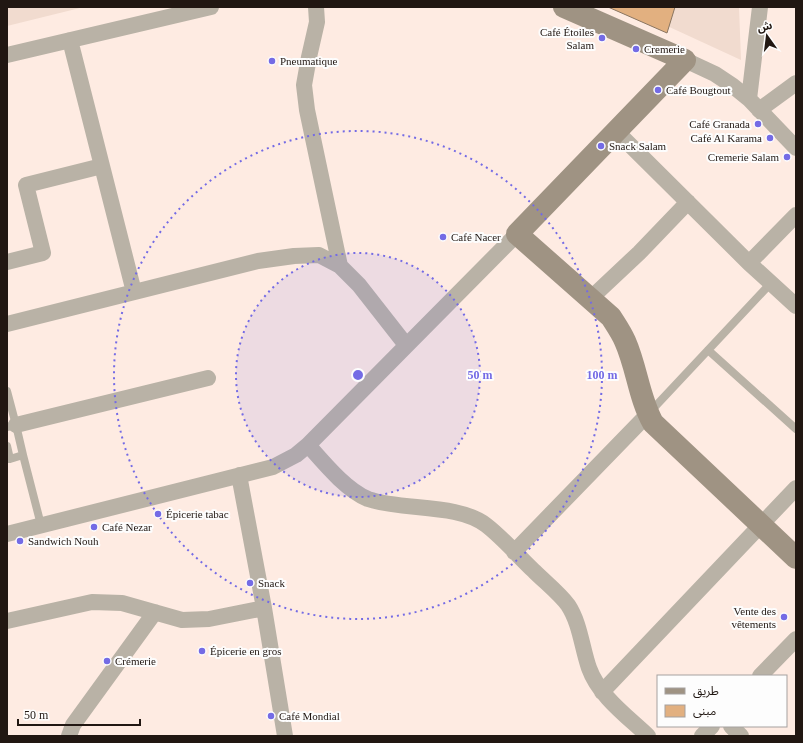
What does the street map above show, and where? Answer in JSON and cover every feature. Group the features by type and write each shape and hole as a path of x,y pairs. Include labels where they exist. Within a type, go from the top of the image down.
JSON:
{"street":[{"path":"7,55 211,7"},
{"path":"316,7 317,22 304,85 307,110 340,266"},
{"path":"564,7 715,74 733,86 754,104 796,148"},
{"path":"754,104 760,7"},
{"path":"70,40 134,292"},
{"path":"7,534 273,467 296,455 308,445 517,234 685,60"},
{"path":"754,104 796,83"},
{"path":"616,131 750,263 796,306"},
{"path":"7,262 43,253 26,185 102,166"},
{"path":"590,299 639,253 688,202"},
{"path":"750,263 796,215"},
{"path":"517,234 611,317 620,330 626,343 648,414 653,423 796,558"},
{"path":"7,324 258,261 294,256 320,255 340,266 359,285 406,345"},
{"path":"12,426 208,378"},
{"path":"514,552 648,414"},
{"path":"308,445 326,465 353,490 368,498 386,503 452,512 471,518 485,525 568,606 574,618 589,669 602,692 648,736"},
{"path":"238,475 264,608 285,736"},
{"path":"602,692 796,488"},
{"path":"7,622 92,602 122,603 182,620 209,619 264,608"},
{"path":"69,736 73,725 154,612"},
{"path":"761,675 796,639"},
{"path":"702,736 711,727"},
{"path":"732,727 741,736"}],"lane":[{"path":"648,414 771,283"},
{"path":"708,350 796,429"},
{"path":"7,391 12,426 24,455 41,525"},
{"path":"7,446 10,459 24,455"}],"shaded area":[{"path":"7,7 84,7 7,26"},
{"path":"626,7 739,7 741,60"}],"building":[{"path":"608,7 675,7 667,33"}],"place":[{"name":"Café Étoiles Salam","path":"602,38"},
{"name":"Cremerie","path":"636,49"},
{"name":"Pneumatique","path":"272,61"},
{"name":"Café Bougtout","path":"658,90"},
{"name":"Café Granada","path":"758,124"},
{"name":"Café Al Karama","path":"770,138"},
{"name":"Snack Salam","path":"601,146"},
{"name":"Cremerie Salam","path":"787,157"},
{"name":"Café Nacer","path":"443,237"},
{"name":"Épicerie tabac","path":"158,514"},
{"name":"Café Nezar","path":"94,527"},
{"name":"Sandwich Nouh","path":"20,541"},
{"name":"Snack","path":"250,583"},
{"name":"Vente des vêtements","path":"784,617"},
{"name":"Épicerie en gros","path":"202,651"},
{"name":"Crémerie","path":"107,661"},
{"name":"Café Mondial","path":"271,716"}]}
